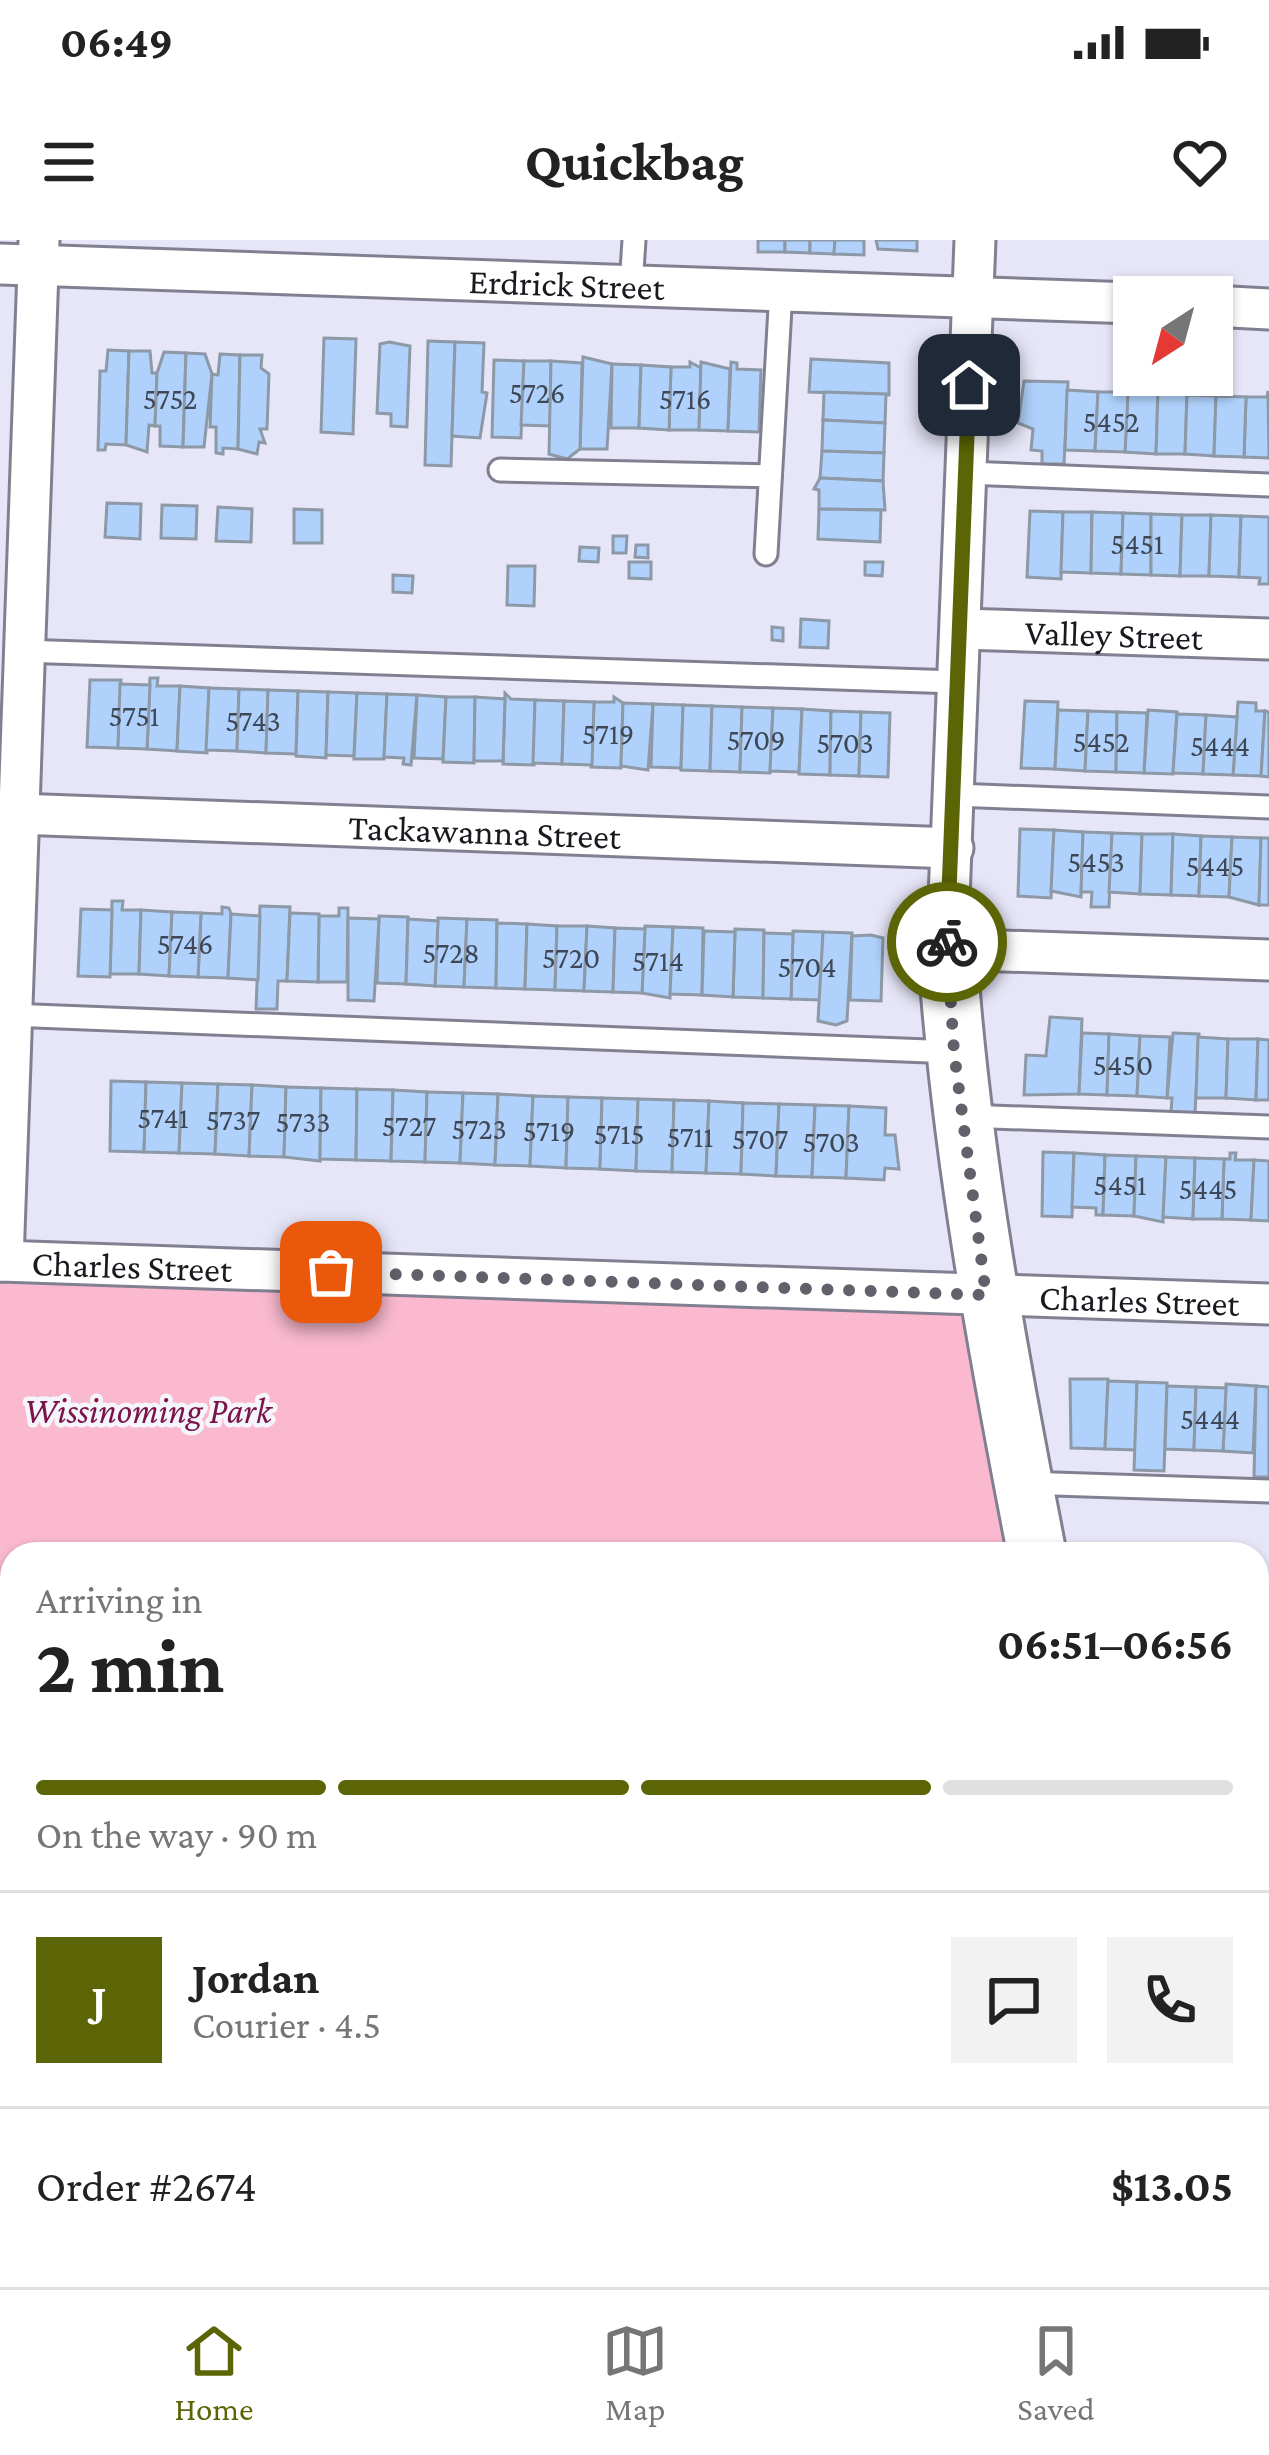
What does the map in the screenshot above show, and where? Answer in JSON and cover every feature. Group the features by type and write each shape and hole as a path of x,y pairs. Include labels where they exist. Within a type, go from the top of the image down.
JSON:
{"street":[{"path":"975,240 947,949 954,1052 986,1295 1035,1542"},
{"name":"Erdrick Street","path":"26,256 631,286 1113,302"},
{"path":"2,1261 21,651 26,256"},
{"path":"1233,307 1269,309"},
{"name":"Valley Street","path":"961,629 1269,639"},
{"name":"Tackawanna Street","path":"17,814 953,848"},
{"path":"947,949 1269,960"},
{"name":"Charles Street","path":"2,1261 1269,1304"}],"lane":[{"path":"631,286 634,240"},
{"path":"766,554 781,290"},
{"path":"500,470 770,476"},
{"path":"966,473 1269,485"},
{"path":"21,651 956,682"},
{"path":"955,796 1269,807"},
{"path":"6,1030 954,1052"},
{"path":"966,1116 1269,1127"},
{"path":"1023,1483 1269,1491"}],"green space":[{"name":"Wissinoming Park","path":"0,1261 986,1295 1035,1542 0,1542"}],"building":[{"path":"758,240 785,240 785,252 758,252"},
{"path":"785,240 810,240 810,253 785,252"},
{"path":"810,240 835,240 834,254 810,253"},
{"path":"835,240 864,240 864,255 834,254"},
{"path":"876,240 917,240 917,251 878,249"},
{"path":"324,338 356,339 353,434 321,432"},
{"path":"428,341 455,342 451,466 425,465"},
{"path":"455,342 484,343 482,392 487,393 480,438 452,436"},
{"path":"380,344 410,346 407,427 391,426 391,414 377,413"},
{"path":"108,350 129,351 126,445 106,444 105,450 98,450 100,371 106,371"},
{"path":"129,351 150,351 152,373 157,373 155,426 149,425 147,452 126,445"},
{"path":"164,352 186,353 183,447 160,446 160,426 155,426 157,373"},
{"path":"186,353 205,354 212,374 204,447 183,447"},
{"path":"220,354 240,355 238,449 223,448 223,454 216,453 216,427 210,427 212,374 218,375"},
{"path":"240,355 262,355 261,368 269,374 267,429 260,429 265,443 259,442 257,454 238,449"},
{"path":"583,357 612,364 607,449 580,449"},
{"path":"811,359 889,363 889,395 809,392"},
{"path":"494,360 524,361 521,438 492,437"},
{"path":"524,361 551,361 550,426 521,425"},
{"path":"551,361 582,363 580,449 567,459 549,454"},
{"path":"690,362 701,368 699,430 669,430 671,367 690,367"},
{"path":"701,362 730,369 728,431 699,430"},
{"path":"731,362 737,363 737,369 761,370 759,432 728,431"},
{"path":"612,364 641,365 639,428 611,428"},
{"path":"641,365 671,367 669,430 639,428"},
{"path":"1024,381 1068,382 1064,464 1042,464 1042,451 1031,450 1033,429 1018,423"},
{"path":"1067,390 1098,392 1095,451 1065,450"},
{"path":"1268,391 1269,458 1244,457 1246,397 1267,397"},
{"path":"824,392 886,394 885,423 823,420"},
{"path":"1098,392 1128,396 1125,452 1095,451"},
{"path":"1128,396 1158,396 1156,454 1125,452"},
{"path":"1158,396 1187,396 1185,454 1156,454"},
{"path":"1187,396 1216,396 1214,456 1185,454"},
{"path":"1216,396 1246,397 1244,457 1214,456"},
{"path":"823,420 885,423 884,453 822,451"},
{"path":"822,451 884,453 883,481 820,478"},
{"path":"820,478 883,481 885,510 819,509 819,490 814,489"},
{"path":"107,503 141,504 140,539 105,537"},
{"path":"162,505 197,506 196,539 161,538"},
{"path":"218,507 252,509 251,542 216,541"},
{"path":"294,509 322,510 322,543 294,543"},
{"path":"819,509 881,510 880,542 818,539"},
{"path":"1030,511 1063,512 1061,579 1027,577"},
{"path":"1063,512 1092,512 1091,573 1061,572"},
{"path":"1092,512 1123,513 1121,574 1091,573"},
{"path":"1123,513 1151,514 1151,575 1121,574"},
{"path":"1151,514 1182,515 1180,576 1151,575"},
{"path":"1182,515 1211,515 1209,576 1180,576"},
{"path":"1211,515 1241,516 1239,577 1209,576"},
{"path":"1241,516 1269,517 1269,584 1259,584 1260,578 1239,577"},
{"path":"613,536 627,536 626,553 613,553"},
{"path":"636,545 648,545 648,558 635,557"},
{"path":"580,547 599,548 598,562 579,561"},
{"path":"629,562 651,562 651,579 629,578"},
{"path":"865,562 883,562 882,576 865,575"},
{"path":"508,566 535,566 534,606 507,605"},
{"path":"393,575 413,576 412,593 393,592"},
{"path":"801,619 829,621 828,648 800,647"},
{"path":"772,627 783,628 783,641 772,640"},
{"path":"150,678 158,678 157,686 180,686 177,751 147,749"},
{"path":"90,680 121,680 118,748 87,747"},
{"path":"120,684 150,685 147,749 118,748"},
{"path":"180,686 209,688 207,753 177,751"},
{"path":"209,688 239,689 237,751 206,750"},
{"path":"239,689 268,690 266,753 237,751"},
{"path":"268,690 298,691 296,754 266,753"},
{"path":"298,691 328,692 326,758 296,756"},
{"path":"328,692 357,693 354,756 326,755"},
{"path":"357,693 387,694 384,759 354,759"},
{"path":"505,693 511,699 535,700 534,765 503,764"},
{"path":"387,694 417,695 411,765 403,764 404,758 384,757"},
{"path":"417,695 446,697 443,759 414,758"},
{"path":"446,697 475,697 474,763 443,762"},
{"path":"475,697 505,699 503,761 474,761"},
{"path":"614,697 623,703 621,768 591,767 594,702 614,702"},
{"path":"535,700 564,701 562,764 533,763"},
{"path":"564,701 594,702 592,765 562,764"},
{"path":"1025,701 1058,702 1055,769 1021,768"},
{"path":"1238,702 1256,703 1256,711 1265,711 1261,776 1233,775"},
{"path":"623,703 653,704 648,770 621,766"},
{"path":"653,704 683,705 681,768 651,767"},
{"path":"683,705 712,706 710,771 681,770"},
{"path":"712,706 742,707 740,772 710,771"},
{"path":"742,707 773,708 770,773 740,772"},
{"path":"773,708 802,709 799,772 770,771"},
{"path":"802,709 831,711 830,775 799,774"},
{"path":"1058,710 1088,711 1085,771 1055,769"},
{"path":"1148,710 1177,712 1173,774 1144,773"},
{"path":"831,711 861,712 859,776 830,775"},
{"path":"1088,711 1117,712 1116,772 1085,771"},
{"path":"1265,711 1269,712 1269,777 1261,776"},
{"path":"861,712 890,713 888,777 859,776"},
{"path":"1117,712 1147,713 1144,773 1116,772"},
{"path":"1177,714 1206,715 1203,774 1173,773"},
{"path":"1206,715 1237,717 1233,775 1203,774"},
{"path":"1020,829 1054,830 1051,898 1018,896"},
{"path":"1054,830 1083,832 1081,897 1051,891"},
{"path":"1083,832 1112,833 1109,907 1091,907 1092,892 1081,892"},
{"path":"1112,833 1142,834 1140,894 1109,892"},
{"path":"1142,834 1173,834 1171,895 1140,894"},
{"path":"1173,834 1201,836 1199,896 1171,895"},
{"path":"1201,836 1232,837 1229,897 1199,896"},
{"path":"1232,837 1261,838 1259,905 1229,897"},
{"path":"1261,838 1269,838 1269,905 1259,905"},
{"path":"112,901 123,901 122,910 141,910 139,974 110,974"},
{"path":"260,906 290,907 287,981 278,981 277,1009 256,1009"},
{"path":"222,907 231,914 228,978 198,977 201,913 222,914"},
{"path":"339,908 348,908 347,982 318,982 319,916 339,916"},
{"path":"81,909 112,910 110,977 78,976"},
{"path":"141,910 172,912 169,976 139,974"},
{"path":"172,912 201,913 198,977 169,976"},
{"path":"290,913 319,914 318,982 287,981"},
{"path":"231,914 260,916 258,980 228,978"},
{"path":"379,916 408,917 406,984 377,983"},
{"path":"348,918 379,919 374,1001 348,1000"},
{"path":"438,918 467,919 464,987 435,986"},
{"path":"408,919 438,921 435,986 406,984"},
{"path":"467,919 497,920 496,988 464,987"},
{"path":"497,923 527,924 525,989 496,988"},
{"path":"527,924 557,926 555,990 525,989"},
{"path":"557,926 587,926 584,991 555,990"},
{"path":"587,926 615,928 613,992 584,991"},
{"path":"645,926 673,927 670,998 642,993"},
{"path":"673,927 703,928 702,995 670,994"},
{"path":"615,928 645,929 642,993 613,992"},
{"path":"735,929 764,930 763,998 733,997"},
{"path":"704,931 735,932 733,997 702,995"},
{"path":"793,931 823,932 821,1000 791,999"},
{"path":"823,932 852,933 847,1021 836,1025 818,1021"},
{"path":"764,933 793,934 791,999 763,998"},
{"path":"852,936 883,938 881,1001 850,1000"},
{"path":"1050,1017 1082,1019 1079,1094 1024,1095 1026,1055 1046,1056"},
{"path":"1082,1033 1109,1034 1107,1095 1079,1094"},
{"path":"1173,1033 1199,1034 1195,1113 1171,1112 1172,1098 1167,1098"},
{"path":"1109,1034 1140,1036 1137,1096 1107,1095"},
{"path":"1140,1036 1170,1037 1167,1098 1137,1096"},
{"path":"1198,1037 1228,1039 1226,1098 1196,1098"},
{"path":"1228,1039 1258,1039 1256,1100 1226,1098"},
{"path":"1258,1039 1269,1040 1269,1100 1256,1100"},
{"path":"111,1081 146,1082 144,1152 110,1151"},
{"path":"146,1082 182,1083 179,1153 144,1152"},
{"path":"182,1083 218,1084 215,1154 179,1153"},
{"path":"218,1084 252,1085 249,1156 215,1154"},
{"path":"252,1085 286,1087 284,1157 249,1156"},
{"path":"286,1087 321,1088 320,1161 284,1157"},
{"path":"321,1088 357,1089 356,1160 320,1159"},
{"path":"357,1089 393,1090 391,1161 356,1160"},
{"path":"393,1090 427,1092 425,1162 391,1161"},
{"path":"427,1092 463,1093 460,1163 425,1162"},
{"path":"463,1093 498,1094 495,1165 460,1163"},
{"path":"498,1094 533,1096 530,1166 495,1165"},
{"path":"533,1096 568,1097 566,1168 530,1166"},
{"path":"568,1097 602,1098 600,1169 566,1168"},
{"path":"602,1098 638,1099 636,1171 600,1169"},
{"path":"638,1099 674,1100 672,1172 636,1171"},
{"path":"674,1100 709,1101 706,1173 672,1172"},
{"path":"709,1101 743,1103 741,1174 706,1173"},
{"path":"743,1103 779,1104 776,1176 741,1174"},
{"path":"779,1104 815,1105 812,1177 776,1176"},
{"path":"815,1105 849,1106 846,1178 812,1177"},
{"path":"849,1106 886,1108 885,1135 895,1135 899,1169 885,1168 884,1180 846,1178"},
{"path":"1043,1152 1074,1153 1072,1217 1042,1216"},
{"path":"1074,1153 1105,1155 1103,1215 1096,1215 1096,1208 1072,1207"},
{"path":"1230,1153 1236,1153 1235,1160 1254,1160 1251,1220 1222,1219 1224,1159 1230,1159"},
{"path":"1105,1155 1136,1156 1134,1216 1103,1215"},
{"path":"1136,1156 1166,1157 1163,1222 1134,1216"},
{"path":"1166,1157 1195,1158 1193,1219 1163,1217"},
{"path":"1195,1158 1224,1159 1222,1219 1193,1219"},
{"path":"1254,1160 1269,1161 1269,1221 1251,1220"},
{"path":"1070,1379 1108,1379 1105,1449 1071,1448"},
{"path":"1108,1381 1137,1382 1136,1450 1105,1449"},
{"path":"1137,1382 1167,1383 1164,1471 1134,1470"},
{"path":"1226,1384 1256,1386 1253,1453 1223,1451"},
{"path":"1167,1386 1196,1387 1194,1450 1165,1449"},
{"path":"1256,1386 1269,1387 1269,1477 1254,1477"},
{"path":"1196,1387 1226,1388 1223,1451 1194,1450"}],"way so far":[{"path":"331,1272 986,1295 954,1052 947,942"}],"route":[{"path":"947,942 969,385"}]}
